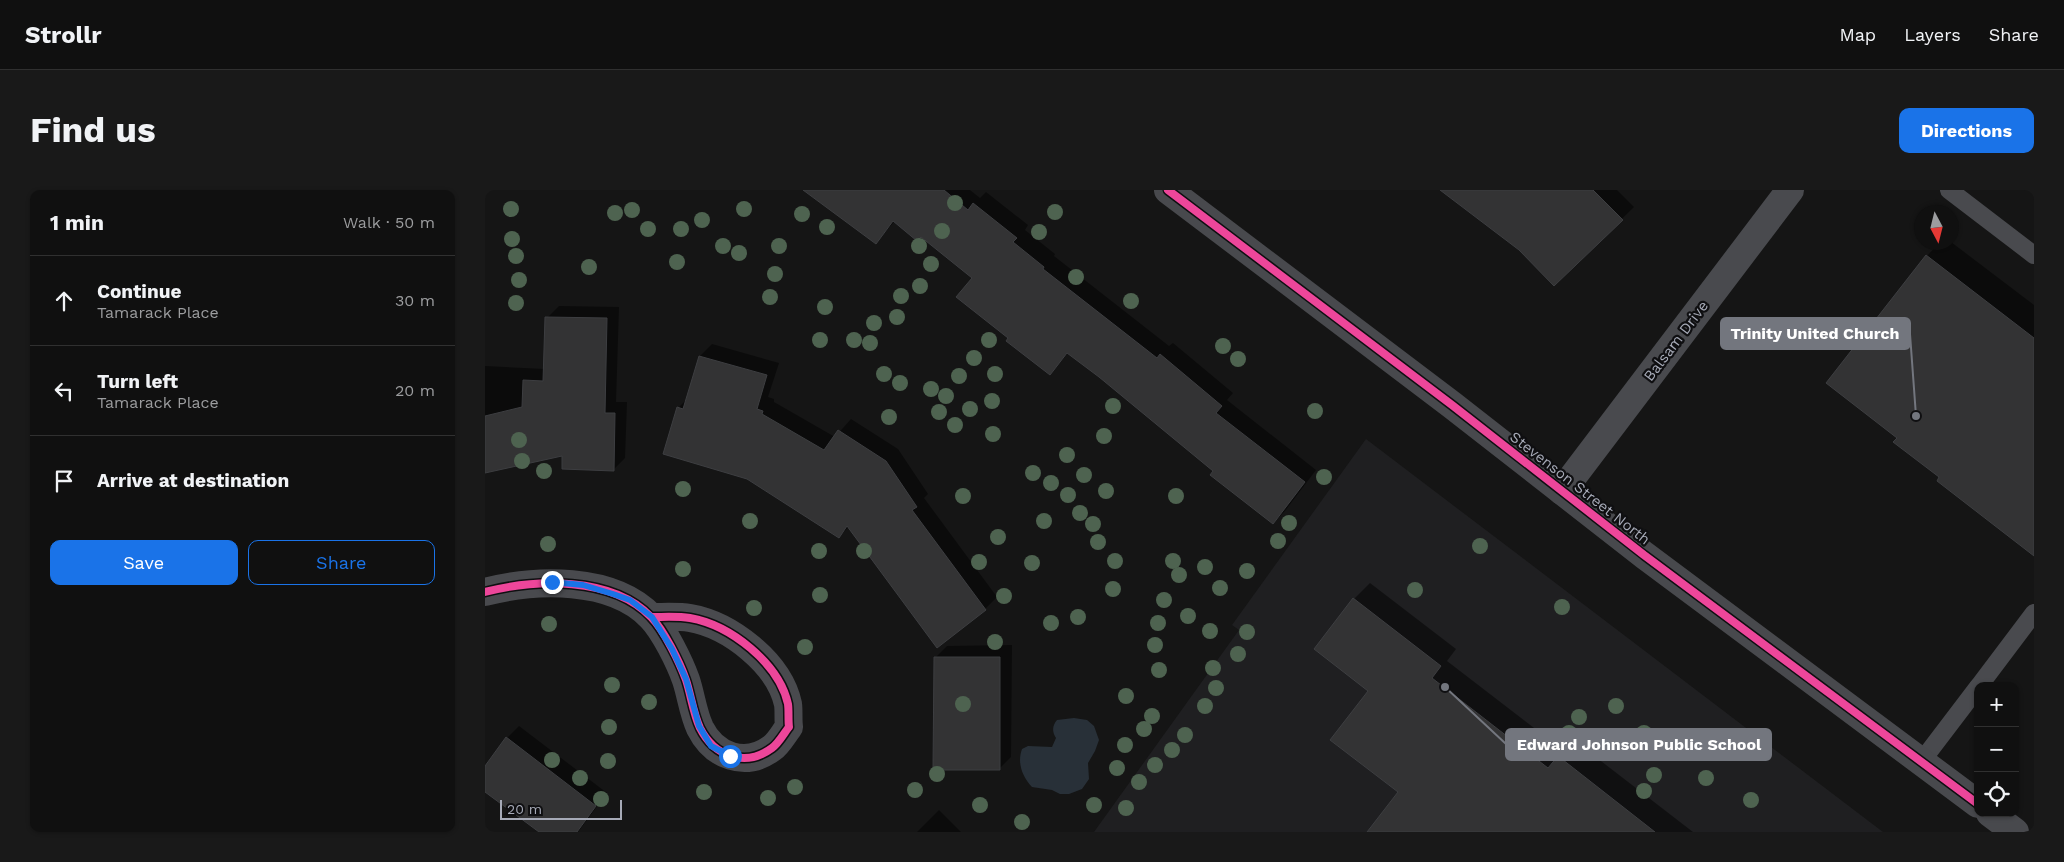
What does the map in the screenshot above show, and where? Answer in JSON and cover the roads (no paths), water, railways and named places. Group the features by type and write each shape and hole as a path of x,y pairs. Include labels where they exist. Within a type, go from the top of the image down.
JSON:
{"main road":[{"name":"Stevenson Street North","path":"1168,190 1644,556 1974,801"},
{"path":"1995,817 2015,832"}],"street":[{"name":"Balsam Drive","path":"1562,492 1790,190"},
{"path":"485,592 522,584 545,582 583,585 630,600 652,617 675,656 686,679 699,726 711,746 730,756 749,759 773,748 789,727 788,704 777,679 757,654 737,638 715,626 690,618 652,617"}],"lane":[{"path":"1949,190 2034,256"},
{"path":"1982,682 2034,613"},
{"path":"1921,762 1974,692"}],"place":[{"name":"Trinity United Church","path":"1916,416"},
{"name":"Edward Johnson Public School","path":"1445,687"}]}
